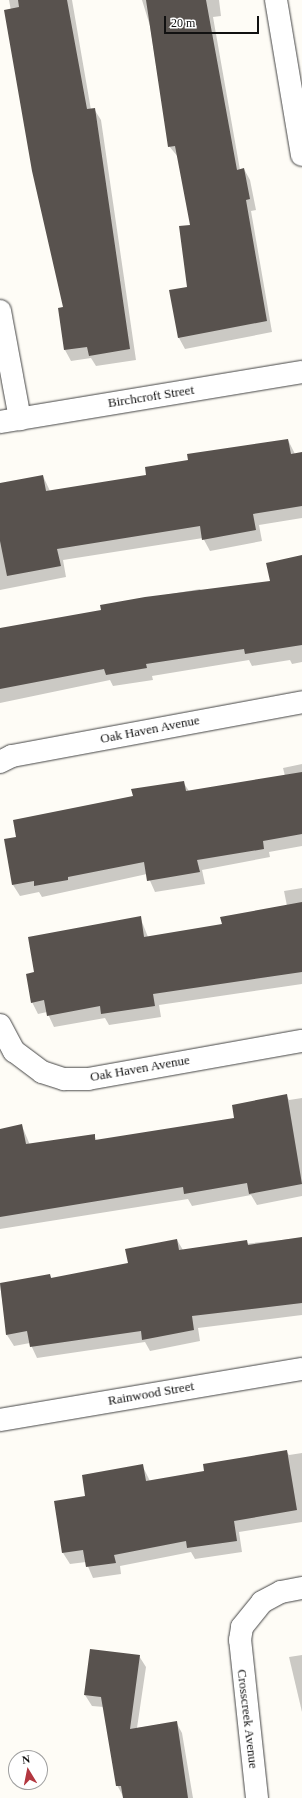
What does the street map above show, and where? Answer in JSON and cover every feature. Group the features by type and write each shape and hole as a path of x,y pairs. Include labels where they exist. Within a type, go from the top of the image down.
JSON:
{"street":[{"path":"276,0 302,155"},
{"path":"0,311 10,420"},
{"name":"Birchcroft Street","path":"10,420 302,372"},
{"name":"Oak Haven Avenue","path":"0,762 12,756 302,702"},
{"name":"Oak Haven Avenue","path":"0,1025 14,1051 42,1072 64,1079 88,1079 302,1041"},
{"name":"Rainwood Street","path":"0,1420 302,1369"},
{"name":"Crosscreek Avenue","path":"257,1798 240,1640 242,1627 262,1602 280,1592 302,1588"}],"building":[{"path":"18,0 67,0 87,109 95,108 130,349 89,356 87,347 64,350 58,308 63,307 32,171 4,10 19,7"},
{"path":"146,0 206,0 237,170 244,168 250,199 246,200 267,321 178,338 169,290 187,287 179,226 190,225 175,146 168,147"},
{"path":"288,439 291,454 302,452 302,506 253,514 256,530 202,540 200,526 57,549 61,566 7,576 0,541 0,483 43,475 46,491 146,475 145,467 188,460 187,454"},
{"path":"302,555 302,645 245,654 244,649 146,664 147,668 106,675 104,669 0,689 0,628 101,610 100,605 145,597 270,581 266,563"},
{"path":"302,772 302,834 263,841 264,849 197,860 200,872 147,881 144,862 68,877 68,880 34,886 34,881 12,885 4,839 16,837 13,820 133,796 131,789 184,781 186,791"},
{"path":"302,902 302,972 153,994 155,1006 101,1014 100,1006 47,1016 44,1000 31,1003 26,974 34,972 28,937 141,916 144,937 222,924 220,917"},
{"path":"287,1094 302,1184 249,1194 247,1183 184,1194 183,1187 0,1217 0,1129 22,1124 26,1144 95,1134 95,1140 234,1118 232,1105"},
{"path":"302,1237 302,1303 192,1316 194,1330 142,1340 141,1331 30,1347 27,1331 6,1335 0,1283 50,1274 51,1278 128,1263 125,1249 177,1239 179,1250 247,1240 248,1245"},
{"path":"287,1450 297,1510 234,1521 237,1541 187,1548 186,1541 114,1555 116,1563 86,1567 83,1550 62,1553 54,1501 85,1496 82,1475 143,1464 146,1481 204,1471 203,1464"},
{"path":"90,1649 140,1655 130,1729 177,1721 188,1798 123,1798 121,1786 116,1786 101,1697 84,1695"}]}
